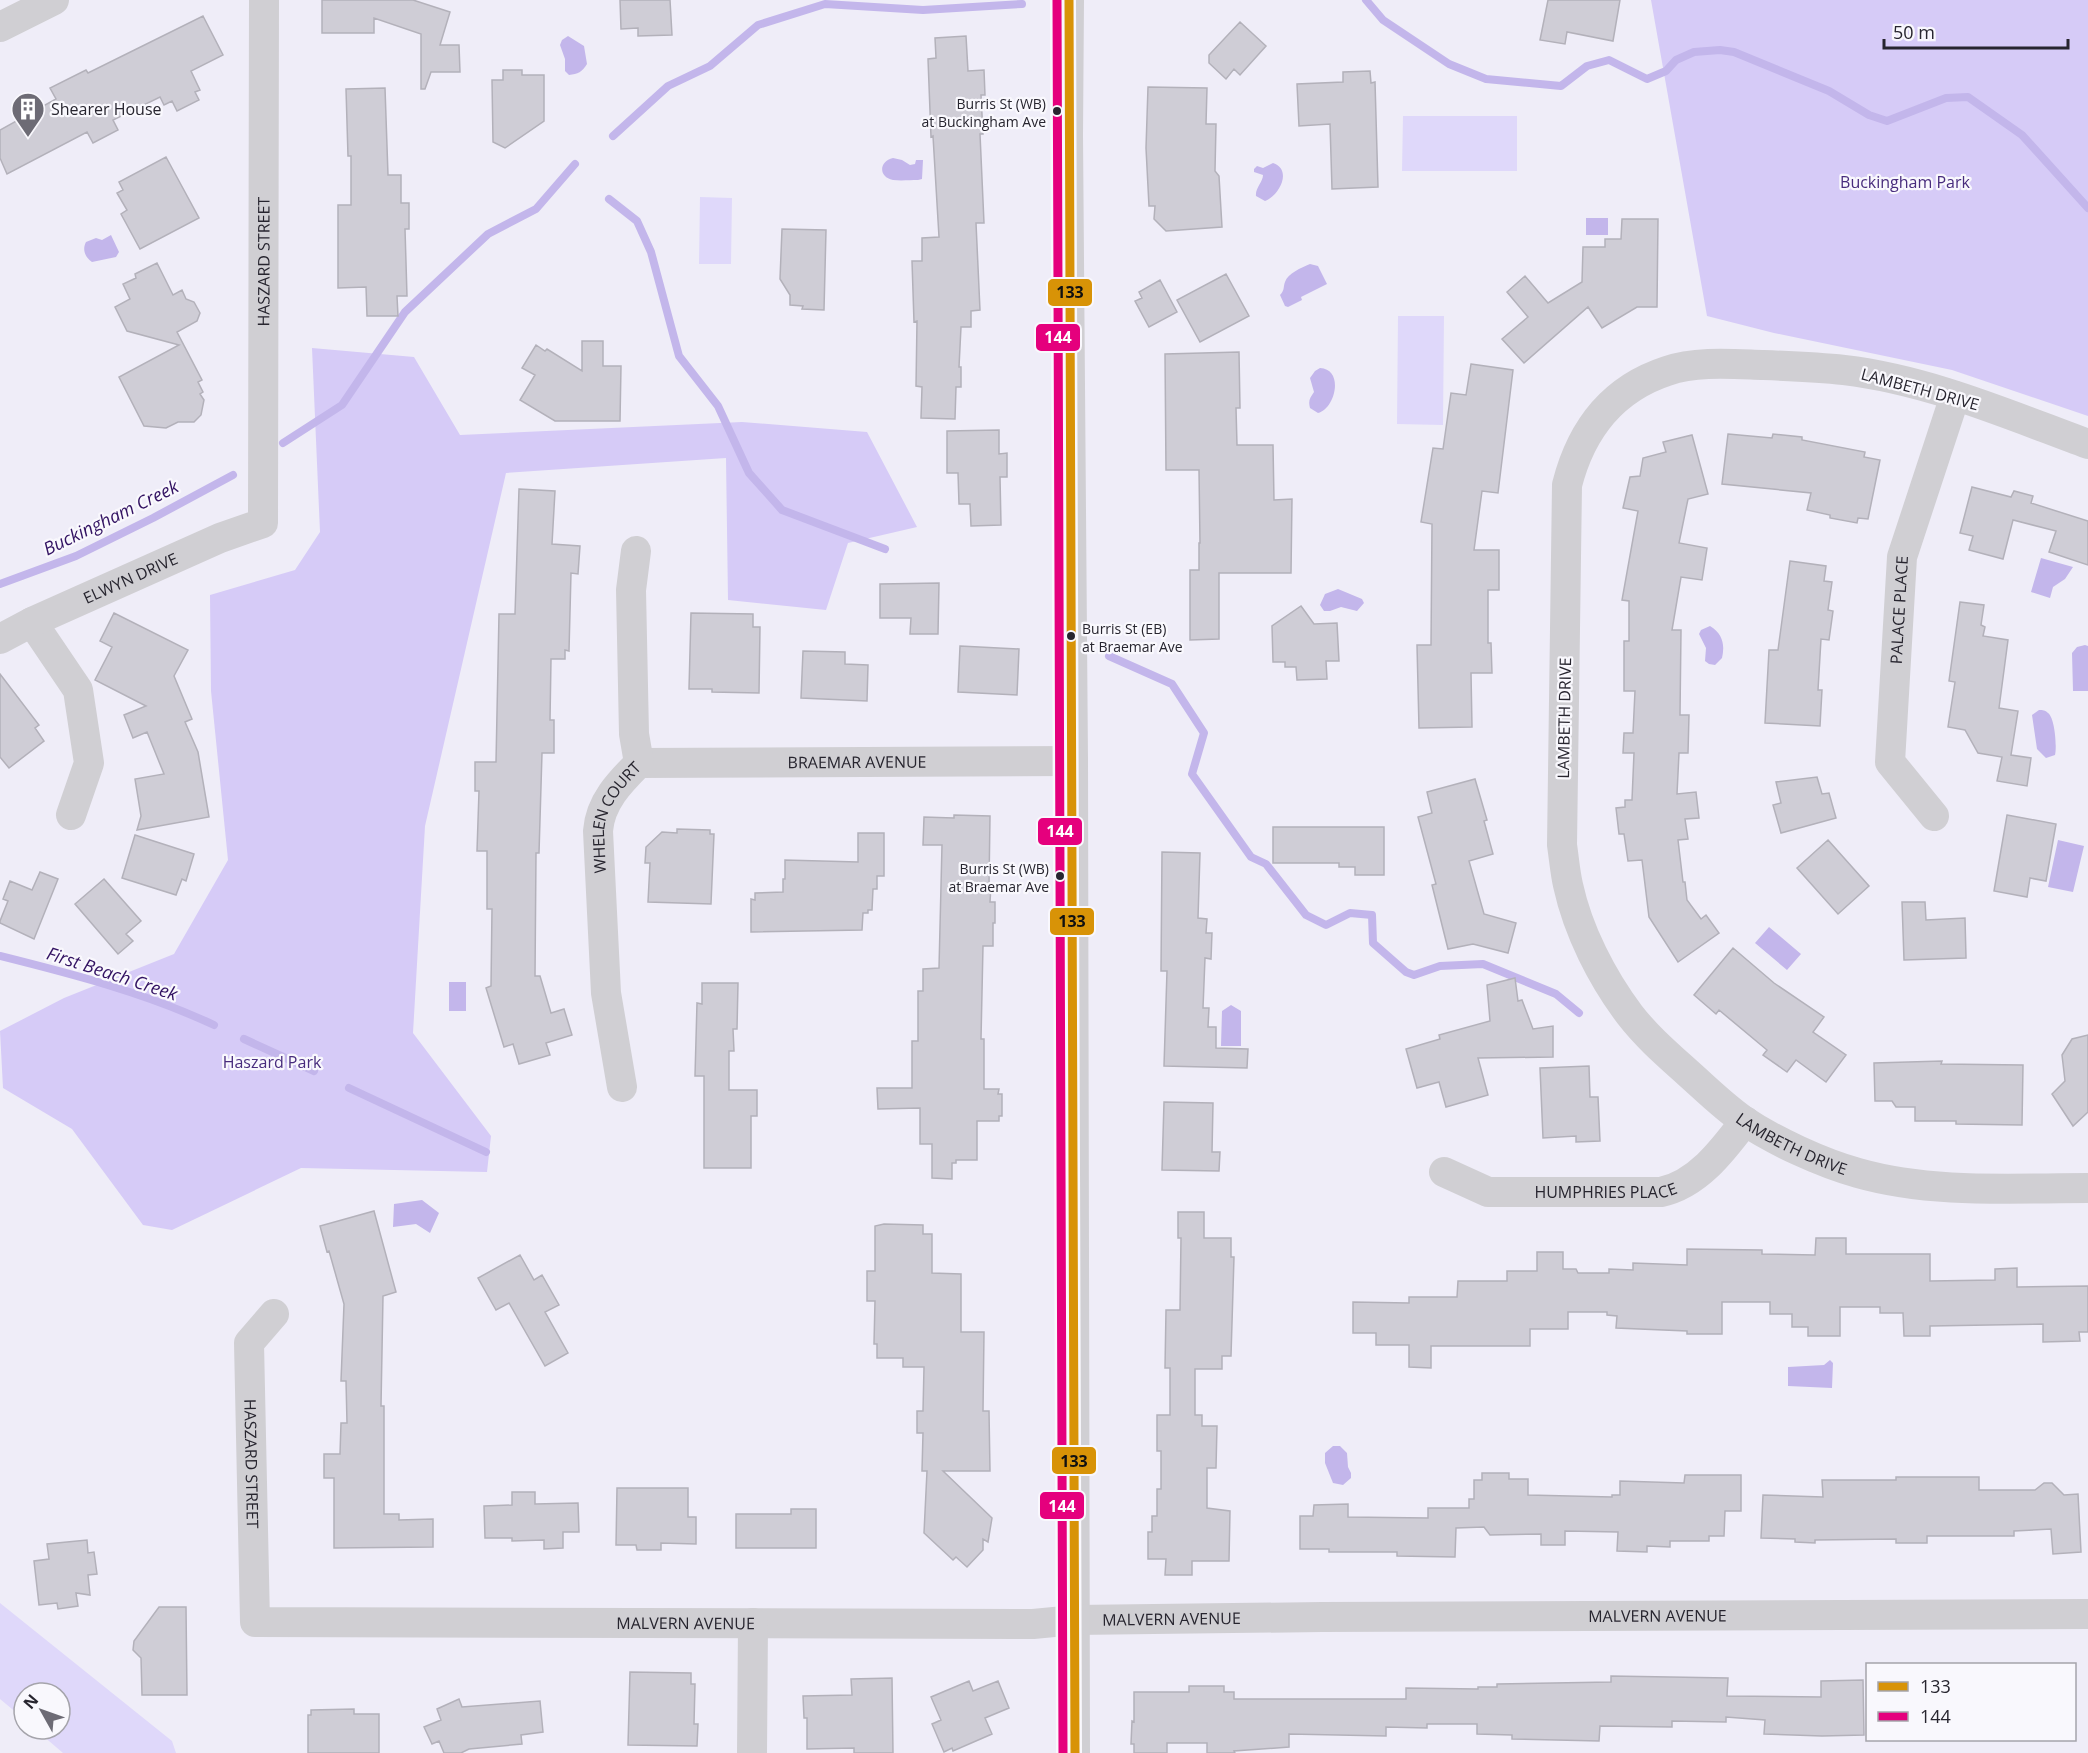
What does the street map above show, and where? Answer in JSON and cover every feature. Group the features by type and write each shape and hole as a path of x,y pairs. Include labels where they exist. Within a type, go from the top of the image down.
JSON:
{"street":[{"path":"0,27 54,0"},
{"name":"HASZARD STREET","path":"263,523 264,0"},
{"path":"1069,0 1075,1753"},
{"name":"LAMBETH DRIVE","path":"2088,444 1955,396 1886,377 1845,370 1727,364 1682,367 1668,370 1637,384 1605,409 1593,422 1572,468 1568,485 1562,845 1568,885 1579,921 1594,956 1631,1015 1657,1045 1716,1099 1745,1121 1803,1152 1830,1163 1859,1173 1899,1182 1949,1187 2088,1188"},
{"name":"PALACE PLACE","path":"1934,816 1890,762 1902,557 1955,396"},
{"name":"ELWYN DRIVE","path":"0,639 32,622 220,538 263,523"},
{"name":"WHELEN COURT","path":"622,1087 606,993 598,831 599,820 606,802 639,762 634,734 631,590 636,551"},
{"path":"32,622 78,690 89,763 70,815"},
{"name":"BRAEMAR AVENUE","path":"639,762 1073,761"},
{"name":"HUMPHRIES PLACE","path":"1444,1172 1488,1192 1661,1192 1684,1185 1698,1174 1729,1142 1745,1121"},
{"name":"HASZARD STREET","path":"255,1622 249,1343 274,1314"},
{"name":"MALVERN AVENUE","path":"255,1622 1033,1624 1075,1620 1333,1617 2088,1614"},
{"path":"752,1753 753,1623"}],"shaded area":[{"path":"568,36 584,46 587,64 580,72 569,75 565,71 565,59 560,45 562,40"},
{"path":"1403,116 1517,116 1517,171 1402,171"},
{"path":"893,158 910,165 915,164 916,160 923,160 922,179 893,180 885,176 883,165"},
{"path":"1273,163 1282,171 1282,183 1275,194 1265,201 1256,196 1263,175 1254,172 1254,169 1257,166 1263,168"},
{"path":"700,197 732,198 731,264 699,264"},
{"path":"1586,218 1608,218 1608,235 1586,235"},
{"path":"111,235 119,252 116,257 92,262 85,253 86,242 96,238 102,240"},
{"path":"1310,264 1318,266 1327,284 1301,297 1302,300 1288,307 1285,306 1280,295 1284,284 1295,271"},
{"path":"1398,316 1444,316 1443,425 1397,424"},
{"path":"1320,368 1328,370 1332,375 1335,389 1329,404 1318,413 1310,408 1310,399 1314,392 1310,378"},
{"path":"2041,558 2073,567 2065,579 2053,587 2050,598 2031,592"},
{"path":"1338,589 1362,599 1364,603 1357,611 1341,607 1324,611 1320,605 1325,594"},
{"path":"1710,626 1718,633 1723,644 1722,658 1715,665 1705,661 1706,648 1699,634 1701,630"},
{"path":"2088,646 2088,691 2073,691 2072,653 2077,647"},
{"path":"2039,710 2048,713 2055,733 2055,755 2046,758 2037,749 2032,715"},
{"path":"2058,840 2084,846 2073,892 2048,887"},
{"path":"1769,927 1801,954 1787,970 1755,943"},
{"path":"449,982 466,982 466,1011 449,1011"},
{"path":"1231,1005 1241,1011 1241,1046 1221,1046 1222,1011"},
{"path":"422,1200 439,1213 430,1233 416,1224 393,1227 394,1204"},
{"path":"1830,1360 1833,1363 1832,1388 1788,1386 1788,1367 1824,1365"},
{"path":"1333,1446 1340,1446 1347,1453 1351,1478 1343,1485 1333,1483 1325,1463 1325,1453"},
{"path":"0,1603 172,1741 176,1753 63,1753 49,1741 72,1741 72,1681 12,1681 12,1709 0,1699"}],"green space":[{"name":"Buckingham Park","path":"1651,0 2088,0 2088,416 1952,370 1774,333 1707,316"},
{"name":"Haszard Park","path":"312,348 414,357 460,435 742,422 867,432 917,527 848,543 826,610 728,600 726,458 506,473 425,826 413,1033 491,1136 487,1172 301,1168 172,1230 143,1225 72,1129 3,1088 0,1031 64,998 174,954 228,860 211,691 210,595 295,570 320,532"}],"building":[{"path":"322,0 413,0 450,12 440,45 459,45 460,72 431,72 425,89 421,89 421,34 374,18 374,33 322,33"},
{"path":"620,0 670,0 672,35 638,36 638,28 621,29"},
{"path":"1548,0 1620,0 1613,41 1567,32 1565,44 1540,40"},
{"path":"203,16 223,55 191,71 200,90 195,92 199,100 177,111 172,101 164,105 160,97 113,120 118,130 93,143 87,132 7,174 0,158 0,130 56,99 50,88 86,70 88,73"},
{"path":"1240,22 1266,46 1240,75 1234,69 1226,79 1209,63 1209,55"},
{"path":"966,36 968,71 984,70 985,95 981,95 983,134 980,134 984,223 976,223 980,310 971,311 971,327 961,327 959,367 961,367 961,387 956,387 955,419 921,418 922,387 916,386 917,321 914,322 912,261 922,261 922,238 939,237 933,136 931,137 928,59 936,58 935,38"},
{"path":"503,70 522,70 522,75 544,75 544,121 505,148 493,142 492,80 503,80"},
{"path":"1370,71 1371,83 1375,82 1378,187 1332,189 1330,124 1299,126 1297,84 1343,82 1343,72"},
{"path":"1148,87 1207,88 1206,124 1216,124 1215,171 1219,176 1222,227 1166,231 1154,219 1155,206 1149,206 1146,148"},
{"path":"385,88 388,175 401,175 401,203 409,203 409,229 405,229 407,296 397,296 398,316 367,316 366,287 338,288 338,205 351,205 351,156 348,156 346,89"},
{"path":"166,157 199,218 140,249 121,214 127,210 117,193 123,190 119,182"},
{"path":"1622,219 1658,219 1657,307 1637,307 1602,328 1588,307 1524,363 1502,339 1528,317 1507,292 1525,276 1548,303 1582,282 1583,247 1605,247 1605,239 1621,239"},
{"path":"782,229 826,230 824,310 802,309 803,306 790,305 790,295 780,279"},
{"path":"157,263 173,295 182,290 186,299 194,302 200,313 197,321 177,332 202,380 198,382 203,392 200,394 204,400 201,415 194,422 178,422 166,428 144,426 119,377 179,345 127,331 115,307 130,299 123,284 136,278 135,274"},
{"path":"1226,274 1249,316 1200,342 1177,300"},
{"path":"1160,280 1177,312 1149,327 1135,301 1142,298 1139,292"},
{"path":"582,341 603,341 603,366 621,366 620,421 555,421 520,400 535,375 522,368 536,345 545,351 547,349 582,371"},
{"path":"1239,352 1240,408 1236,408 1237,445 1273,445 1274,500 1292,499 1291,573 1219,573 1219,639 1190,640 1190,570 1199,570 1199,470 1166,470 1165,354"},
{"path":"1471,364 1513,370 1498,493 1482,491 1474,550 1499,550 1499,590 1488,590 1488,643 1491,643 1492,673 1471,673 1472,727 1419,728 1417,645 1431,645 1432,524 1421,522 1433,448 1443,449 1451,393 1466,395"},
{"path":"999,430 999,454 1007,453 1007,477 1000,477 1001,525 971,526 970,504 959,504 958,473 947,473 947,431"},
{"path":"1728,434 1772,438 1773,434 1802,437 1802,440 1865,452 1864,457 1880,460 1868,519 1858,518 1857,523 1830,518 1830,515 1807,510 1811,493 1722,484"},
{"path":"1692,435 1708,494 1688,499 1679,543 1707,548 1702,580 1681,577 1672,630 1681,630 1680,715 1689,715 1688,753 1679,753 1677,794 1696,792 1699,818 1685,819 1688,839 1678,840 1687,900 1701,919 1706,915 1719,933 1678,962 1649,917 1642,860 1628,861 1624,834 1619,834 1616,808 1625,807 1625,800 1632,800 1634,753 1623,753 1624,733 1633,733 1635,691 1624,691 1624,641 1629,641 1629,601 1622,600 1638,511 1623,508 1630,477 1640,476 1643,458 1666,452 1663,442"},
{"path":"1972,487 2011,497 2014,491 2033,496 2031,503 2088,521 2088,565 2049,552 2056,531 2013,520 2003,559 1969,550 1973,536 1960,533"},
{"path":"519,489 555,491 552,544 580,546 578,574 571,573 569,651 565,650 565,659 551,659 550,720 554,720 554,753 542,753 539,853 536,853 535,976 540,976 551,1013 564,1009 572,1035 546,1043 550,1055 519,1064 513,1044 504,1047 486,988 491,986 492,909 487,909 487,851 477,851 479,791 475,791 475,762 496,762 499,614 515,614"},
{"path":"1790,561 1826,566 1824,581 1832,582 1828,610 1833,611 1829,640 1821,639 1818,690 1822,690 1820,726 1765,723 1769,650 1778,650"},
{"path":"939,583 938,634 910,634 911,618 880,618 880,584"},
{"path":"1960,602 1984,605 1981,625 1985,627 1983,636 2008,640 1999,708 2018,711 2011,755 2031,758 2027,786 1997,781 2002,757 1978,753 1965,730 1948,727 1955,682 1949,681"},
{"path":"1301,606 1314,624 1337,623 1339,661 1326,661 1327,679 1297,680 1296,667 1285,667 1285,662 1273,662 1272,626"},
{"path":"114,613 188,650 174,676 192,719 185,722 198,752 209,817 137,830 141,816 135,779 164,774 147,732 133,738 124,715 146,706 95,680 112,647 100,641"},
{"path":"691,613 753,614 753,627 760,627 759,693 689,689"},
{"path":"960,646 1019,649 1017,695 958,692"},
{"path":"803,651 845,652 845,664 868,665 867,701 801,698"},
{"path":"0,674 39,725 35,728 44,741 9,768 0,757"},
{"path":"1817,777 1822,794 1829,793 1836,818 1781,833 1773,805 1781,803 1776,782"},
{"path":"1475,779 1487,820 1484,821 1493,854 1469,861 1484,914 1516,923 1508,953 1473,944 1448,949 1432,885 1436,884 1418,817 1432,813 1427,792"},
{"path":"954,815 990,816 989,886 991,886 990,902 995,902 995,923 993,923 993,946 983,946 981,1039 984,1039 984,1089 999,1089 998,1094 1002,1094 1002,1116 999,1116 999,1121 977,1121 977,1160 956,1160 956,1163 952,1163 952,1179 932,1178 932,1144 920,1144 920,1108 878,1109 877,1088 912,1088 912,1041 918,1041 918,991 923,991 923,969 939,968 942,845 923,845 924,817 954,818"},
{"path":"2007,815 2056,824 2046,881 2030,878 2027,897 1994,891"},
{"path":"1273,827 1384,827 1384,875 1355,875 1355,867 1339,867 1339,863 1273,863"},
{"path":"677,829 710,830 710,834 714,834 711,904 648,902 650,863 645,863 646,847 662,832 677,833"},
{"path":"858,833 884,833 884,876 877,876 877,889 873,889 872,910 863,913 862,930 751,932 751,899 755,900 755,893 783,892 785,860 858,862"},
{"path":"135,835 194,854 186,881 182,879 176,895 122,878"},
{"path":"1828,840 1869,886 1838,914 1797,868"},
{"path":"1162,852 1200,853 1198,918 1207,919 1206,933 1212,933 1211,959 1205,958 1203,1008 1209,1008 1208,1027 1216,1027 1216,1048 1248,1049 1247,1068 1164,1066 1167,971 1161,971"},
{"path":"40,872 58,879 34,939 0,921 8,901 3,899 10,881 32,890"},
{"path":"104,879 141,921 126,934 133,941 118,954 75,904"},
{"path":"1902,902 1925,902 1926,920 1965,918 1966,958 1904,960"},
{"path":"1733,948 1774,983 1824,1017 1813,1032 1846,1055 1826,1082 1796,1060 1787,1072 1763,1055 1767,1050 1719,1010 1716,1014 1694,995"},
{"path":"1515,978 1518,1001 1522,1000 1533,1029 1553,1026 1553,1057 1478,1058 1488,1095 1446,1107 1439,1082 1417,1088 1406,1049 1440,1039 1439,1035 1490,1021 1487,985"},
{"path":"702,983 738,983 737,1029 733,1029 734,1051 729,1051 729,1090 757,1090 757,1116 751,1116 751,1168 704,1168 704,1076 695,1076 697,1003 702,1004"},
{"path":"2088,1035 2088,1112 2073,1126 2052,1094 2065,1081 2062,1055 2072,1039"},
{"path":"1942,1061 1941,1064 2023,1065 2022,1125 1915,1121 1915,1107 1896,1107 1892,1101 1875,1101 1874,1063"},
{"path":"1589,1066 1590,1097 1598,1097 1600,1141 1576,1142 1576,1136 1543,1138 1540,1068"},
{"path":"1164,1102 1213,1103 1212,1152 1220,1152 1219,1171 1162,1170"},
{"path":"374,1211 396,1292 383,1296 381,1406 384,1406 384,1514 399,1514 399,1520 433,1519 433,1547 334,1548 334,1478 324,1478 324,1454 340,1454 341,1423 347,1423 346,1381 341,1381 344,1304 320,1226"},
{"path":"1178,1212 1204,1212 1204,1238 1231,1238 1231,1257 1234,1257 1231,1356 1222,1356 1222,1369 1195,1369 1195,1415 1202,1415 1202,1426 1217,1426 1216,1468 1207,1468 1207,1508 1230,1511 1229,1561 1192,1561 1192,1575 1165,1575 1166,1559 1148,1559 1148,1532 1152,1532 1152,1516 1157,1516 1157,1489 1161,1489 1161,1451 1157,1451 1157,1415 1170,1415 1170,1368 1165,1368 1166,1310 1180,1310 1181,1238 1178,1238"},
{"path":"884,1224 923,1225 923,1234 932,1234 932,1273 961,1274 961,1332 984,1332 983,1411 989,1411 990,1471 943,1471 992,1518 988,1542 983,1539 983,1550 967,1567 956,1557 953,1560 924,1533 927,1471 922,1471 923,1433 917,1433 917,1411 923,1411 924,1367 903,1367 903,1358 877,1358 877,1344 874,1344 875,1301 867,1301 867,1271 875,1271 875,1226"},
{"path":"1816,1238 1846,1238 1846,1254 1930,1254 1930,1281 1995,1280 1995,1269 2017,1268 2017,1287 2088,1286 2088,1332 2079,1332 2080,1341 2043,1342 2043,1324 1930,1326 1930,1336 1904,1336 1903,1313 1880,1313 1880,1307 1840,1307 1840,1336 1808,1336 1808,1327 1792,1327 1792,1314 1770,1314 1770,1302 1722,1302 1722,1334 1687,1334 1687,1331 1616,1328 1617,1316 1607,1315 1607,1312 1568,1312 1568,1329 1530,1329 1530,1346 1431,1346 1431,1368 1409,1367 1409,1345 1376,1345 1376,1333 1353,1333 1353,1302 1409,1303 1409,1297 1457,1297 1458,1281 1507,1281 1507,1271 1537,1271 1537,1252 1563,1252 1563,1269 1576,1269 1578,1273 1609,1273 1609,1269 1633,1270 1633,1263 1687,1265 1687,1249 1762,1250 1762,1254 1815,1255"},
{"path":"520,1255 534,1280 542,1275 559,1305 545,1312 568,1353 545,1366 509,1303 496,1310 478,1278"},
{"path":"1482,1473 1509,1473 1509,1479 1528,1479 1528,1495 1612,1497 1612,1495 1620,1495 1620,1481 1684,1483 1685,1475 1741,1475 1741,1511 1725,1511 1724,1536 1709,1536 1709,1541 1670,1541 1670,1547 1647,1546 1647,1552 1617,1551 1618,1532 1565,1531 1565,1545 1541,1545 1541,1534 1490,1535 1484,1527 1456,1528 1455,1557 1397,1556 1397,1552 1329,1552 1329,1549 1300,1549 1300,1516 1313,1516 1314,1505 1348,1504 1348,1517 1428,1518 1428,1508 1469,1508 1469,1499 1474,1499 1474,1480 1482,1480"},
{"path":"1896,1477 1979,1477 1979,1490 2035,1490 2044,1483 2052,1483 2064,1495 2078,1494 2081,1552 2053,1554 2051,1529 2014,1531 2014,1536 1927,1536 1927,1543 1896,1543 1896,1539 1815,1540 1815,1543 1795,1542 1795,1539 1761,1538 1763,1495 1823,1497 1822,1480 1896,1480"},
{"path":"617,1488 688,1488 688,1517 696,1517 696,1544 661,1543 661,1550 637,1550 636,1545 616,1545"},
{"path":"512,1492 535,1492 535,1504 578,1503 579,1532 563,1532 563,1548 544,1549 544,1540 512,1541 512,1538 485,1538 484,1506 512,1505"},
{"path":"791,1509 816,1509 816,1548 736,1548 736,1514 791,1514"},
{"path":"87,1540 88,1553 94,1552 97,1574 88,1575 90,1595 76,1593 78,1606 58,1609 57,1603 39,1605 34,1561 49,1559 47,1544"},
{"path":"159,1607 186,1607 187,1695 142,1695 141,1658 133,1650 134,1641"},
{"path":"630,1672 691,1673 691,1684 695,1684 694,1724 698,1724 697,1746 628,1745"},
{"path":"1611,1676 1728,1678 1727,1696 1821,1697 1821,1681 1863,1680 1864,1735 1764,1734 1765,1720 1726,1717 1726,1722 1672,1721 1672,1727 1600,1726 1599,1741 1512,1739 1512,1735 1477,1734 1477,1724 1427,1724 1427,1728 1386,1727 1386,1736 1289,1734 1289,1747 1234,1751 1235,1753 1207,1753 1207,1743 1167,1743 1167,1753 1134,1753 1134,1744 1131,1744 1134,1692 1189,1692 1189,1686 1224,1686 1224,1692 1234,1692 1234,1699 1406,1699 1406,1688 1478,1689 1478,1687 1497,1687 1497,1684 1611,1682"},
{"path":"892,1678 893,1753 854,1753 854,1748 807,1749 807,1718 804,1718 803,1696 852,1695 851,1679"},
{"path":"969,1681 973,1691 998,1681 1009,1708 985,1718 992,1734 953,1751 952,1748 944,1752 932,1724 941,1720 931,1697"},
{"path":"459,1699 462,1707 540,1701 543,1732 521,1735 522,1744 469,1749 461,1753 444,1753 439,1741 432,1744 424,1727 441,1720 437,1709"},
{"path":"354,1709 354,1714 379,1714 379,1753 308,1753 308,1715 311,1715 311,1710"}],"waterway":[{"name":"Buckingham Creek","path":"1366,0 1383,20 1449,64 1486,79 1561,86 1587,66 1609,60 1647,79 1666,71 1676,60 1694,52 1720,50 1734,52 1829,91 1869,115 1887,121 1946,98 1968,97 2022,135 2088,208"},
{"name":"Buckingham Creek","path":"613,136 668,86 710,66 758,25 825,4 923,10 1022,4"},
{"name":"Buckingham Creek","path":"283,443 342,405 405,312 488,234 536,209 575,164"},
{"path":"609,199 637,221 651,252 679,356 718,406 749,473 782,510 885,549"},
{"name":"Buckingham Creek","path":"0,584 76,556 233,475"},
{"path":"1109,656 1172,684 1204,733 1192,774 1251,857 1266,864 1306,915 1326,925 1350,913 1372,915 1373,943 1406,972 1414,975 1440,966 1483,964 1556,994 1579,1013"},
{"name":"First Beach Creek","path":"0,956 135,994 214,1025"},
{"name":"First Beach Creek","path":"244,1039 314,1071"},
{"name":"First Beach Creek","path":"349,1088 486,1152"}],"transit line":[{"name":"144","path":"1057,0 1063,1753"},
{"name":"133","path":"1069,0 1075,1753"}],"place":[{"name":"Burris St (WB) at Buckingham Ave","path":"1057,111"},
{"name":"Shearer House","path":"28,138"},
{"name":"Burris St (EB) at Braemar Ave","path":"1071,636"},
{"name":"Burris St (WB) at Braemar Ave","path":"1060,876"}]}
